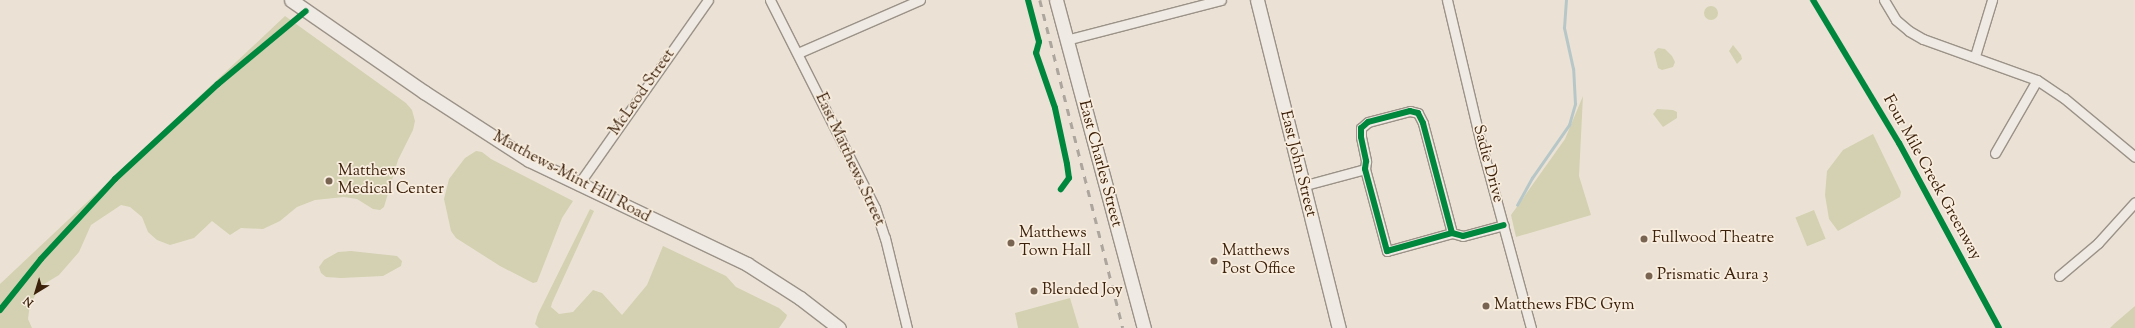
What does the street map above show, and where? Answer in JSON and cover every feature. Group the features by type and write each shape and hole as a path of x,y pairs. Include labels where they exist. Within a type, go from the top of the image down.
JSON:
{"main road":[{"name":"Matthews-Mint Hill Road","path":"291,0 488,135 578,185 747,264 800,298 839,328"},
{"name":"East Charles Street","path":"1056,0 1144,328"},
{"name":"East John Street","path":"1257,0 1302,186 1339,328"}],"street":[{"name":"McLeod Street","path":"578,185 708,0"},
{"name":"East Matthews Street","path":"770,0 798,53 880,220 907,328"},
{"path":"798,53 920,0"},
{"path":"1066,40 1221,0"},
{"name":"Sadie Drive","path":"1447,0 1481,144 1531,328"},
{"path":"1884,0 1896,20 1908,32 1923,40 1975,56 2037,80 2064,98 2135,157"},
{"path":"1975,56 1992,0"},
{"path":"1995,153 2037,80"},
{"path":"1452,233 1423,122 1418,113 1410,111 1368,122 1361,128 1365,169 1387,251 1452,233 1463,236 1504,225"},
{"path":"1302,186 1365,169"},
{"path":"2059,276 2098,243 2135,202"}],"shaded area":[{"path":"1708,6 1714,6 1718,10 1718,16 1714,20 1708,20 1704,16 1704,10"},
{"path":"285,16 406,103 412,110 415,121 413,130 398,160 384,207 380,210 373,209 357,199 344,197 315,200 297,207 280,221 263,229 241,228 230,235 212,221 194,238 170,245 157,240 148,232 142,217 130,207 121,205 91,225 79,252 59,275 41,286 30,304 28,319 32,328 0,328 0,284"},
{"path":"1733,45 1741,55 1742,59 1737,64 1729,51"},
{"path":"1658,48 1665,49 1672,56 1675,62 1673,67 1662,70 1658,68 1654,52"},
{"path":"1583,96 1579,176 1591,215 1516,237 1511,215 1565,139"},
{"path":"1657,109 1673,110 1677,112 1677,118 1663,127 1653,114"},
{"path":"1873,134 1901,192 1900,197 1838,231 1829,219 1825,195 1827,171 1843,150"},
{"path":"476,151 482,152 491,159 573,201 562,218 537,282 533,283 500,266 456,238 451,231 444,199 449,179 465,158"},
{"path":"590,209 594,211 552,303 551,307 559,314 573,312 593,290 602,293 622,315 647,285 663,246 726,276 736,287 779,308 787,315 786,318 779,328 539,328 535,324 538,314"},
{"path":"1814,210 1826,239 1807,246 1795,217"},
{"path":"351,251 397,256 402,261 401,266 383,276 341,278 326,277 321,273 319,267 324,260 338,252"},
{"path":"1070,298 1079,328 1018,328 1015,313"},
{"path":"2135,306 2135,328 2110,328 2114,324"}],"waterway":[{"path":"1517,205 1532,178 1569,125 1575,104 1573,69 1564,28 1566,0"}],"railway":[{"path":"1040,0 1123,328"}],"cycle path":[{"path":"1028,0 1039,42 1036,53 1055,108 1067,164 1069,178 1061,189"},
{"name":"Four Mile Creek Greenway","path":"1813,0 1899,143 1999,328"},
{"path":"0,310 41,259 115,179 218,84 306,11"},
{"path":"1452,233 1423,123 1418,113 1410,111 1368,122 1361,128 1361,137 1366,161 1365,169 1387,251 1452,233 1463,236 1504,225"}],"place":[{"name":"Matthews Medical Center","path":"329,181"},
{"name":"Fullwood Theatre","path":"1644,239"},
{"name":"Matthews Town Hall","path":"1011,243"},
{"name":"Matthews Post Office","path":"1214,261"},
{"name":"Prismatic Aura 3","path":"1649,276"},
{"name":"Blended Joy","path":"1034,291"},
{"name":"Matthews FBC Gym","path":"1486,306"}]}
